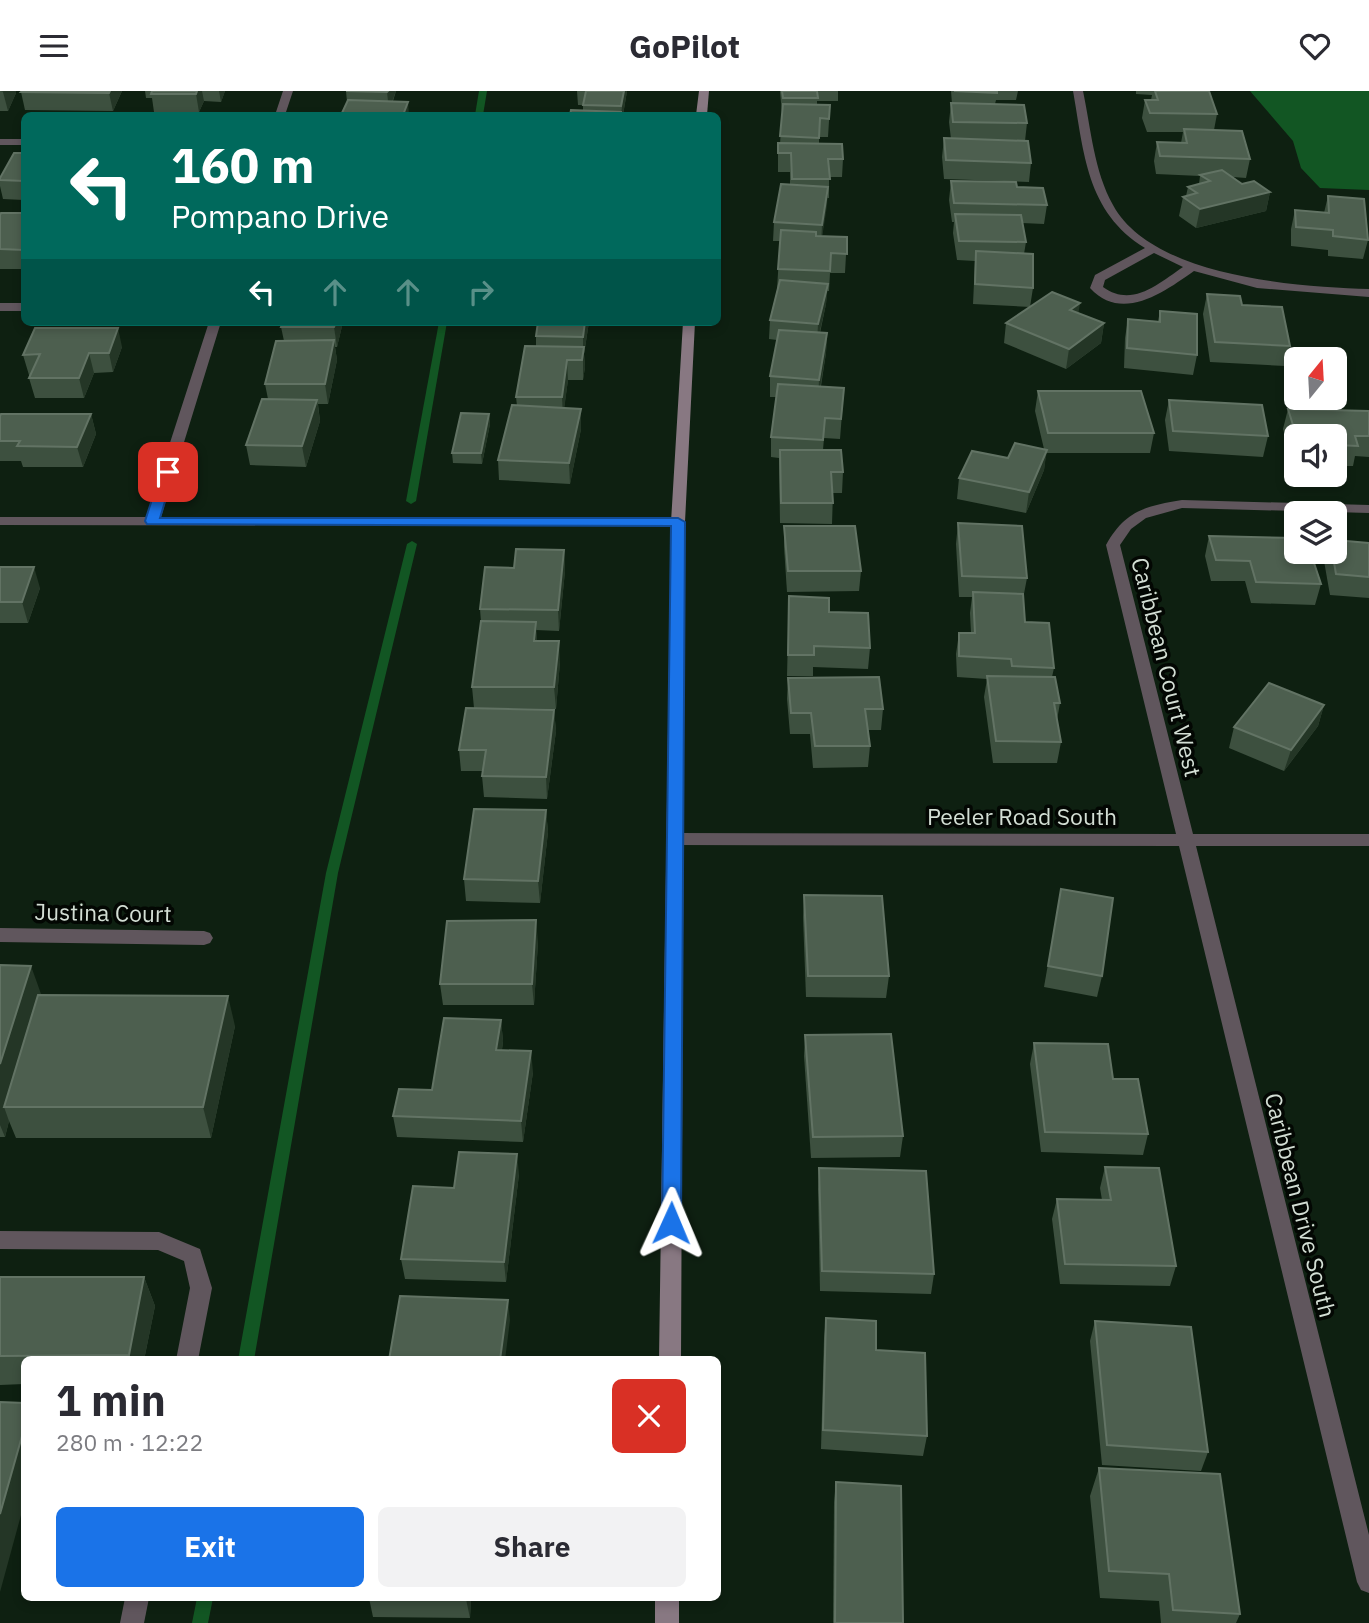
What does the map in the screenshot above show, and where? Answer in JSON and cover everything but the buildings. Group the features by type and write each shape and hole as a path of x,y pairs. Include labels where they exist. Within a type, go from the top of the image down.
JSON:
{"main road":[{"path":"702,112 704,91"},
{"path":"670,1356 678,522 689,326"},
{"path":"667,1601 667,1623"}],"street":[{"path":"281,112 288,91"},
{"path":"1078,91 1099,189 1115,219 1153,248 1173,260 1237,281 1291,289 1369,293"},
{"path":"0,142 21,142"},
{"path":"1153,248 1099,278 1096,288 1105,296 1128,301 1145,298 1193,266"},
{"path":"0,307 21,307"},
{"path":"152,521 214,326"},
{"name":"Caribbean Court West","path":"1186,839 1113,545 1121,527 1137,516 1156,509 1182,505 1369,509"},
{"path":"0,521 678,522"},
{"name":"Peeler Road South","path":"676,839 1369,840"},
{"name":"Caribbean Drive South","path":"1186,839 1369,1582"},
{"name":"Justina Court","path":"0,935 204,938"},
{"path":"0,1240 159,1241 193,1255 201,1288 188,1356"},
{"path":"132,1623 136,1601"}],"shaded area":[{"path":"1250,91 1369,91 1369,190 1320,188 1301,168 1293,141"}],"waterway":[{"path":"480,112 483,91"},
{"path":"411,501 442,326"},
{"path":"247,1356 332,873 412,544"},
{"path":"200,1623 204,1601"}],"route":[{"path":"168,472 152,521 678,522 671,1223"}]}
